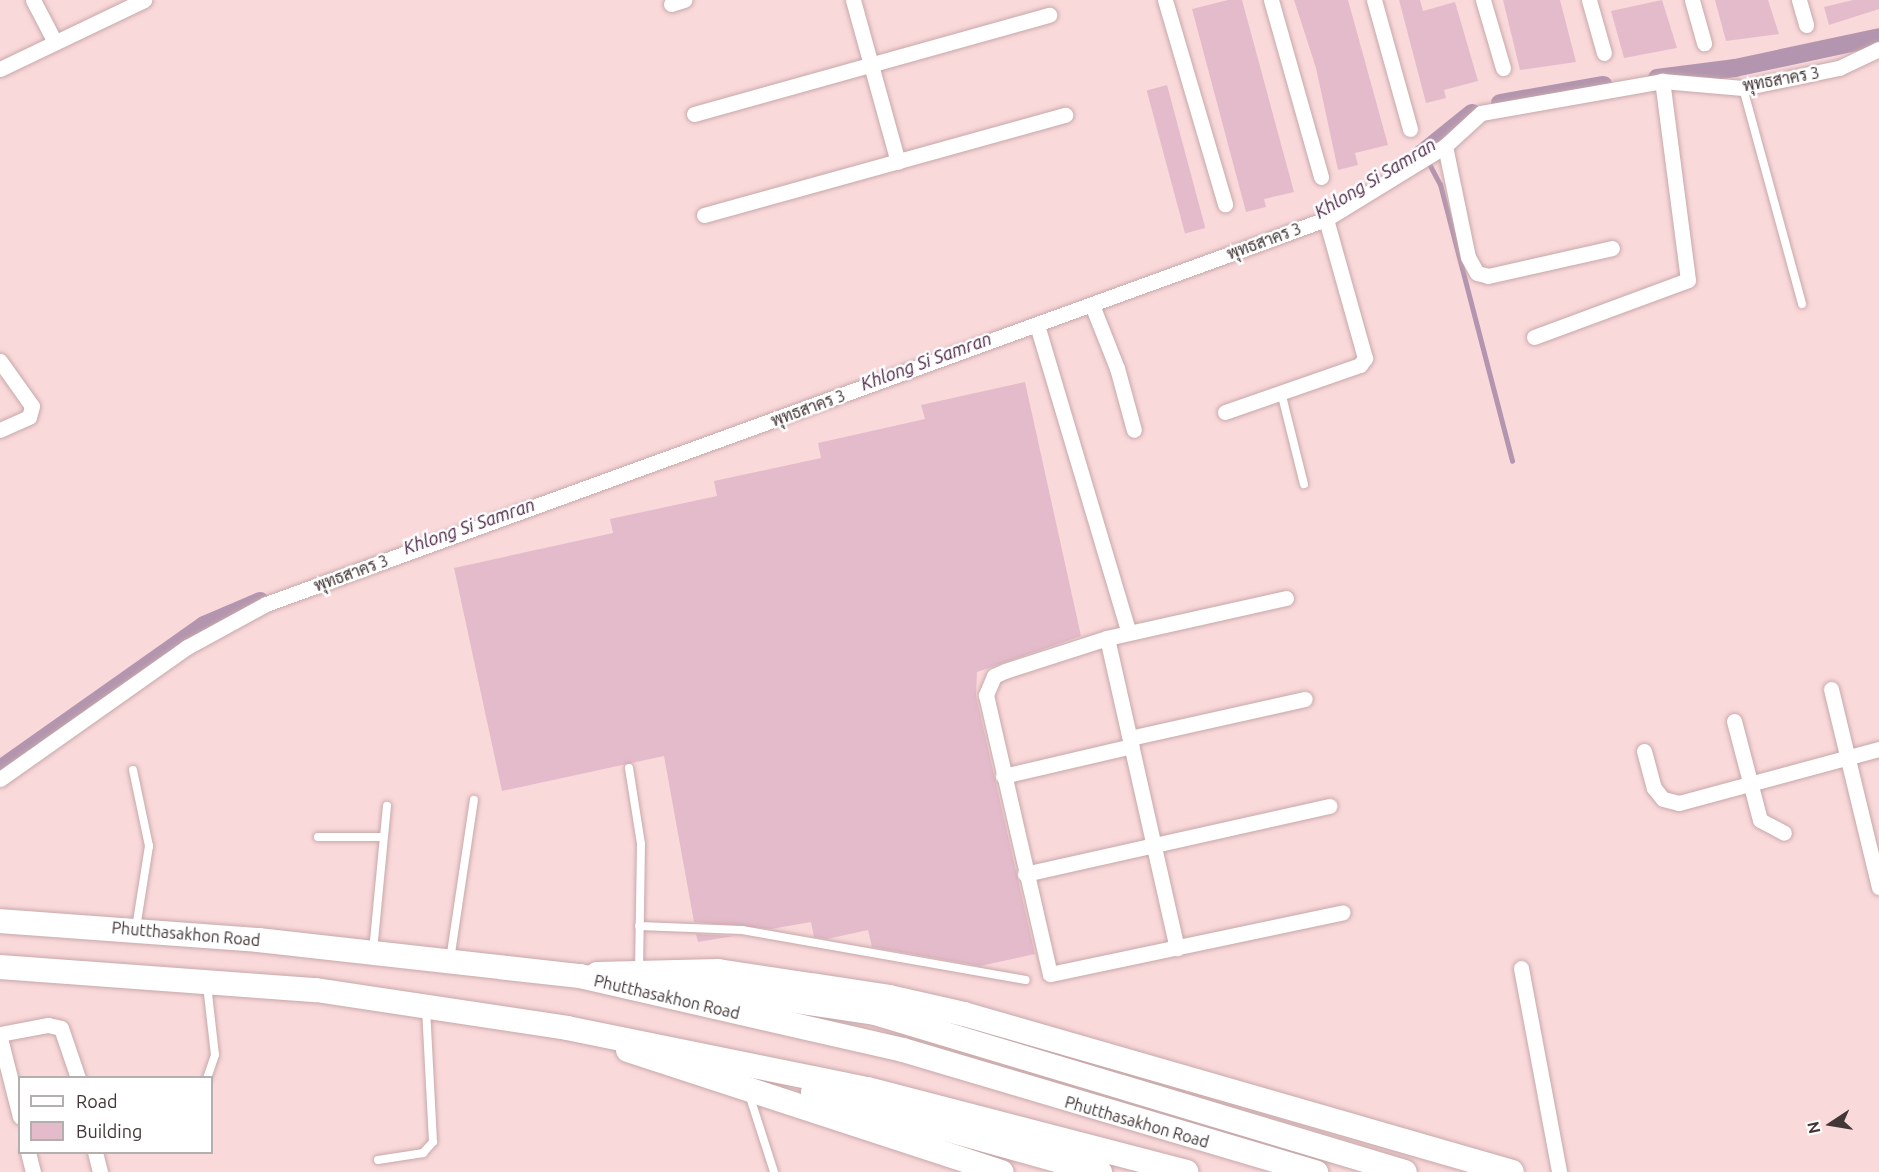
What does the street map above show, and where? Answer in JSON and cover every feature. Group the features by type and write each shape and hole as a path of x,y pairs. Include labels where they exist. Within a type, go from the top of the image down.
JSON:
{"main road":[{"name":"Phutthasakhon Road","path":"0,921 136,929 373,952 580,976 903,1050 1316,1172"},
{"path":"0,968 206,979 426,1004 567,1028 857,1086 1186,1172"},
{"path":"580,976 639,970 776,976 964,1014 1512,1172"},
{"path":"580,976 701,986 875,1013 1404,1172"},
{"path":"567,1028 748,1090 1002,1172"},
{"path":"567,1028 1100,1172"}],"street":[{"path":"33,0 55,42"},
{"path":"0,69 142,0"},
{"path":"854,0 898,162"},
{"path":"1165,0 1225,204"},
{"path":"1271,0 1320,177"},
{"path":"1374,0 1410,129"},
{"path":"1483,0 1503,68"},
{"path":"1590,0 1604,53"},
{"path":"1692,0 1704,43"},
{"path":"1799,0 1806,24"},
{"path":"694,114 1049,15"},
{"name":"พุทธสาคร 3","path":"0,780 187,647 266,604 1326,219 1445,146 1481,113 1662,81 1743,88 1839,68 1879,49"},
{"path":"1534,337 1688,280 1662,81"},
{"path":"704,215 1065,115"},
{"path":"1445,146 1468,258 1477,273 1488,276 1612,248"},
{"path":"1225,412 1360,365 1365,358 1326,219"},
{"path":"1092,305 1117,368 1134,430"},
{"path":"1037,325 1129,633"},
{"path":"0,361 30,398 32,412 0,430"},
{"path":"1286,598 1107,638 994,676 986,695 1025,874 1050,974 1343,912"},
{"path":"1107,638 1177,948"},
{"path":"1831,689 1879,887"},
{"path":"1004,776 1305,699"},
{"path":"1734,720 1760,820 1784,833"},
{"path":"1644,751 1654,788 1664,799 1679,803 1879,748"},
{"path":"1025,874 1329,806"},
{"path":"1521,968 1559,1172"},
{"path":"18,1109 0,1036 48,1025 61,1028 78,1076"},
{"path":"28,1154 33,1172"},
{"path":"96,1154 100,1172"}],"lane":[{"path":"1743,88 1802,304"},
{"path":"1281,392 1304,484"},
{"path":"629,768 641,844 639,970"},
{"path":"133,770 148,846 136,929"},
{"path":"450,961 474,800"},
{"path":"373,952 382,837 387,806"},
{"path":"318,837 382,837"},
{"path":"639,926 742,930 1026,980"},
{"path":"206,979 214,1055 207,1076"},
{"path":"378,1160 423,1153 433,1142 426,1004"},
{"path":"748,1090 774,1172"}],"building":[{"path":"1228,0 1242,0 1294,192 1264,199 1266,207 1246,212 1192,9"},
{"path":"1294,0 1348,0 1388,145 1355,153 1358,165 1338,170 1316,68"},
{"path":"1399,0 1420,0 1423,11 1455,2 1478,81 1444,90 1446,98 1426,103"},
{"path":"1503,0 1560,0 1576,62 1520,70"},
{"path":"1662,0 1677,48 1624,58 1611,11"},
{"path":"1715,0 1768,0 1779,34 1726,41"},
{"path":"1853,0 1879,0 1879,9 1829,25 1824,7"},
{"path":"1167,85 1205,228 1185,233 1147,90"},
{"path":"1025,382 1081,636 977,672 976,696 1035,954 980,966 872,947 868,930 827,939 814,937 811,922 771,929 694,922 664,756 502,791 454,568 613,533 610,519 717,496 714,481 821,458 818,443 925,419 921,405"},
{"path":"696,934 734,936 698,942"}],"waterway":[{"name":"Khlong Si Samran","path":"1657,78 1735,68 1879,37"},
{"name":"Khlong Si Samran","path":"1500,103 1603,85"},
{"name":"Khlong Si Samran","path":"1416,158 1472,113"},
{"path":"1427,160 1440,184 1512,461"},
{"name":"Khlong Si Samran","path":"0,769 204,625 260,601"}]}
